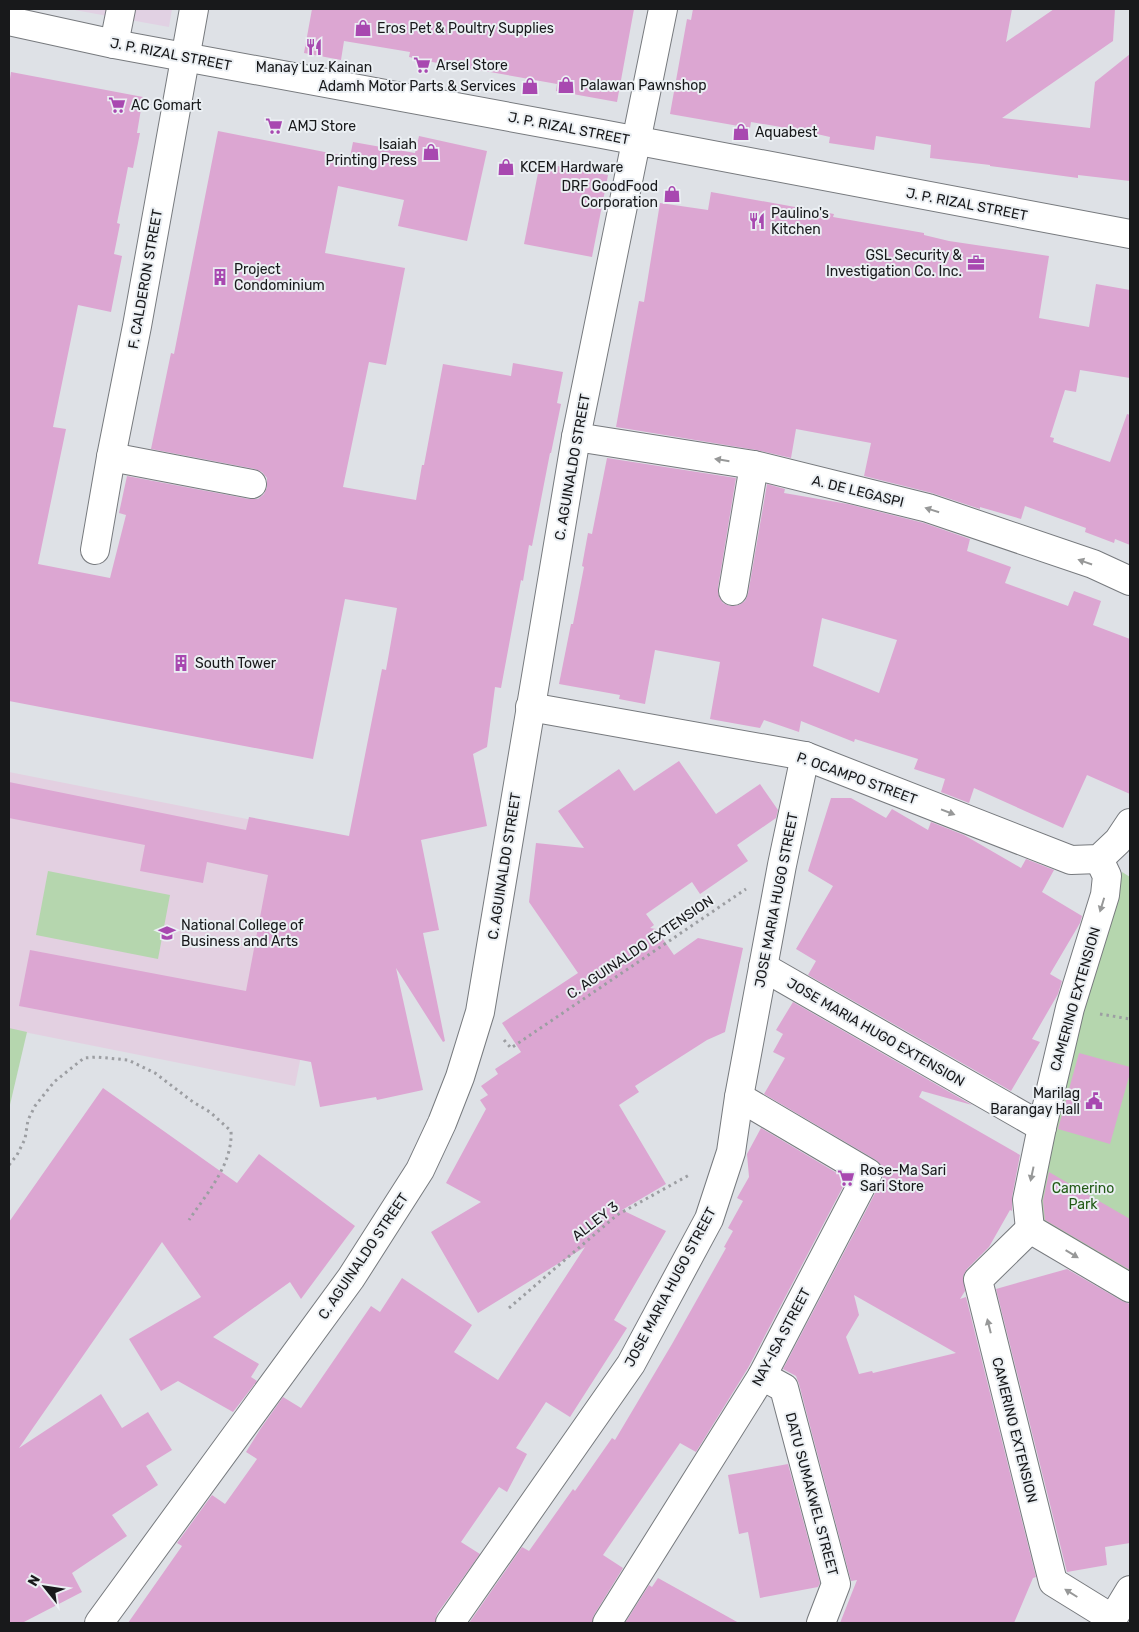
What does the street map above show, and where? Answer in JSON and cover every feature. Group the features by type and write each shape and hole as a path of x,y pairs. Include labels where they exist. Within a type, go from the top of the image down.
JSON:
{"street":[{"path":"114,44 121,9"},
{"name":"F. CALDERON STREET","path":"96,550 111,457 138,326 194,9"},
{"name":"C. AGUINALDO STREET","path":"99,1623 351,1278 420,1170 442,1124 460,1077 480,1012 576,438 663,9"},
{"name":"J. P. RIZAL STREET","path":"9,21 114,44 1130,234"},
{"name":"A. DE LEGASPI","path":"576,438 754,465 928,508 1093,564 1130,581"},
{"path":"111,457 252,484"},
{"path":"733,591 754,465"},
{"name":"P. OCAMPO STREET","path":"530,707 804,756 1071,860 1098,859"},
{"name":"JOSE MARIA HUGO STREET","path":"450,1623 631,1364 709,1219 732,1152 739,1097 804,756"},
{"path":"1098,859 1118,841 1130,823"},
{"name":"CAMERINO EXTENSION","path":"1098,859 1107,876 1105,895 1070,1008 1042,1126 1027,1200 1030,1229 978,1280 1053,1582 1112,1621"},
{"name":"JOSE MARIA HUGO EXTENSION","path":"763,967 1042,1126"},
{"name":"NAY-ISA STREET","path":"607,1623 762,1376 868,1173 739,1097"},
{"path":"1030,1229 1130,1288"},
{"name":"DATU SUMAKWEL STREET","path":"762,1376 784,1388 836,1584 821,1623"},
{"path":"1112,1621 1130,1590"}],"path":[{"name":"C. AGUINALDO EXTENSION","path":"511,1048 782,865"},
{"path":"9,1166 25,1139 28,1120 34,1106 54,1082 84,1058 97,1056 128,1060 155,1073 193,1102 225,1123 232,1131 228,1158 189,1220"},
{"name":"ALLEY 3","path":"509,1308 617,1215 732,1152"}],"shaded area":[{"path":"69,9 172,9 169,27"},
{"name":"National College of Business and Arts","path":"9,772 344,838 295,1086 9,1029"}],"green space":[{"path":"48,871 170,895 158,959 36,935"},
{"name":"Camerino Park","path":"1122,872 1130,877 1130,1277 1036,1228 1032,1201 1082,995"},
{"path":"9,1028 27,1032 9,1109"}],"building":[{"path":"312,9 634,9 617,102 556,91 557,84 456,67 409,57 410,52 344,41 341,60 304,53"},
{"path":"693,9 1012,9 1006,42 1054,9 1115,9 1113,41 1002,118 1090,128 1095,82 1130,54 1130,181 1078,175 1078,178 930,158 931,145 876,136 874,150 829,143 830,137 804,131 751,122 750,128 670,114 687,19 691,20"},
{"path":"11,72 143,97 137,133 140,133 133,168 128,167 117,223 120,224 114,254 122,256 111,312 78,305 53,427 66,429 38,564 110,578 126,515 119,513 127,476 249,499 258,499 264,494 267,487 267,478 262,472 255,469 151,449 171,353 174,354 218,131 350,157 353,142 415,153 419,136 487,151 467,241 398,226 404,200 338,186 325,253 405,268 386,365 369,362 343,487 416,500 443,364 511,376 513,363 563,372 557,403 561,404 532,546 529,545 523,581 521,580 501,688 495,687 487,747 473,754 487,826 421,840 439,930 423,933 445,1041 443,1042 396,968 423,1090 377,1100 376,1097 320,1107 311,1062 19,1006 30,950 246,991 268,875 207,862 203,883 140,871 145,845 9,818 9,782 246,830 249,817 349,836 382,669 386,670 397,608 345,599 313,759 9,701 9,86"},
{"path":"540,163 608,175 592,257 524,244"},
{"path":"711,192 834,214 833,217 924,233 924,235 949,241 1049,256 1039,318 1089,327 1096,284 1130,290 1130,378 1080,370 1076,392 1065,390 1050,437 1054,438 1053,442 1110,462 1127,414 1130,415 1130,545 1115,539 1114,543 1085,532 1086,528 1025,506 1021,519 980,507 980,509 932,493 864,476 871,443 796,429 791,458 756,450 616,427 639,301 644,302 660,203 708,210"},
{"path":"607,458 736,478 718,588 719,597 723,603 730,606 739,605 745,601 748,594 767,484 785,489 784,493 848,504 924,523 970,539 967,551 1011,567 1005,583 1068,606 1074,591 1101,601 1093,625 1130,639 1130,794 1087,775 1063,828 974,788 969,803 941,792 945,779 914,769 918,759 855,739 854,742 801,721 799,732 764,720 760,728 710,719 720,662 655,650 645,704 619,699 620,695 559,684 584,567 582,566 588,533 592,534","holes":["822,618 897,640 879,693 813,666"]},
{"path":"679,761 716,814 760,784 778,810 776,818 737,845 748,861 700,894 692,882 646,914 654,925 650,928 656,929 674,955 698,938 743,948 725,1032 707,1040 635,1086 639,1092 619,1105 666,1184 622,1210 666,1231 614,1320 627,1328 570,1417 546,1402 516,1448 527,1454 507,1492 499,1487 461,1542 480,1554 437,1614 435,1623 128,1623 182,1546 177,1543 212,1495 225,1504 257,1459 246,1452 283,1397 301,1408 371,1306 380,1312 402,1278 472,1325 454,1352 498,1380 585,1247 478,1313 431,1232 481,1202 446,1183 486,1109 480,1100 488,1095 481,1086 498,1074 495,1069 521,1052 502,1023 578,973 529,902 536,843 584,848 558,811 619,769 634,791"},
{"path":"831,798 851,798 886,818 892,809 928,830 931,822 964,835 1021,868 1026,859 1054,870 1042,892 1082,916 1080,923 1050,974 1062,981 1058,994 1032,1039 1040,1042 1011,1091 808,975 816,961 796,949 833,886 808,871"},
{"path":"793,1002 972,1105 922,1091 919,1097 1020,1155 1012,1197 1012,1211 1010,1210 989,1247 967,1269 963,1276 965,1291 960,1299 966,1297 1036,1577 1033,1578 1014,1623 840,1623 857,1580 851,1581 799,1384 796,1376 783,1369 882,1180 884,1172 876,1160 764,1094 785,1058 773,1052 783,1034 776,1030","holes":["854,1295 956,1353 873,1373 872,1371 859,1374 846,1337 859,1315"]},
{"name":"Marilag Barangay Hall","path":"1079,1053 1130,1067 1130,1073 1110,1144 1058,1129"},
{"path":"103,1088 237,1183 259,1154 355,1226 301,1299 290,1282 213,1337 259,1364 251,1377 257,1381 233,1412 178,1381 161,1391 129,1339 201,1297 162,1242 19,1448 101,1394 122,1428 148,1412 172,1450 146,1466 158,1485 112,1515 127,1536 72,1573 82,1592 22,1623 9,1623 9,1222"},
{"path":"761,1128 847,1179 748,1368 696,1452 680,1443 603,1555 623,1568 594,1615 592,1623 469,1623 522,1547 529,1551 573,1489 575,1491 612,1438 615,1440 672,1344 726,1248 724,1247 733,1231 728,1228 743,1201 737,1198 749,1177 747,1154"},
{"path":"1049,1172 1130,1219 1130,1270 1045,1220 1043,1201"},
{"path":"1067,1269 1130,1304 1130,1543 1105,1547 1107,1565 1067,1572 996,1289"},
{"path":"788,1464 820,1583 818,1587 760,1598 748,1532 739,1534 728,1475"},
{"path":"658,1578 739,1623 625,1623 649,1585 652,1587"}],"place":[{"name":"Eros Pet & Poultry Supplies","path":"363,28"},
{"name":"Manay Luz Kainan","path":"314,47"},
{"name":"Arsel Store","path":"422,65"},
{"name":"Palawan Pawnshop","path":"566,85"},
{"name":"Adamh Motor Parts & Services","path":"530,86"},
{"name":"AC Gomart","path":"117,105"},
{"name":"AMJ Store","path":"274,126"},
{"name":"Aquabest","path":"741,132"},
{"name":"Isaiah Printing Press","path":"431,152"},
{"name":"KCEM Hardware","path":"506,167"},
{"name":"DRF GoodFood Corporation","path":"672,194"},
{"name":"Paulino's Kitchen","path":"757,221"},
{"name":"GSL Security & Investigation Co. Inc.","path":"976,263"},
{"name":"Project Condominium","path":"220,277"},
{"name":"South Tower","path":"181,663"},
{"name":"National College of Business and Arts","path":"167,933"},
{"name":"Marilag Barangay Hall","path":"1094,1101"},
{"name":"Rose-Ma Sari Sari Store","path":"846,1178"}]}
